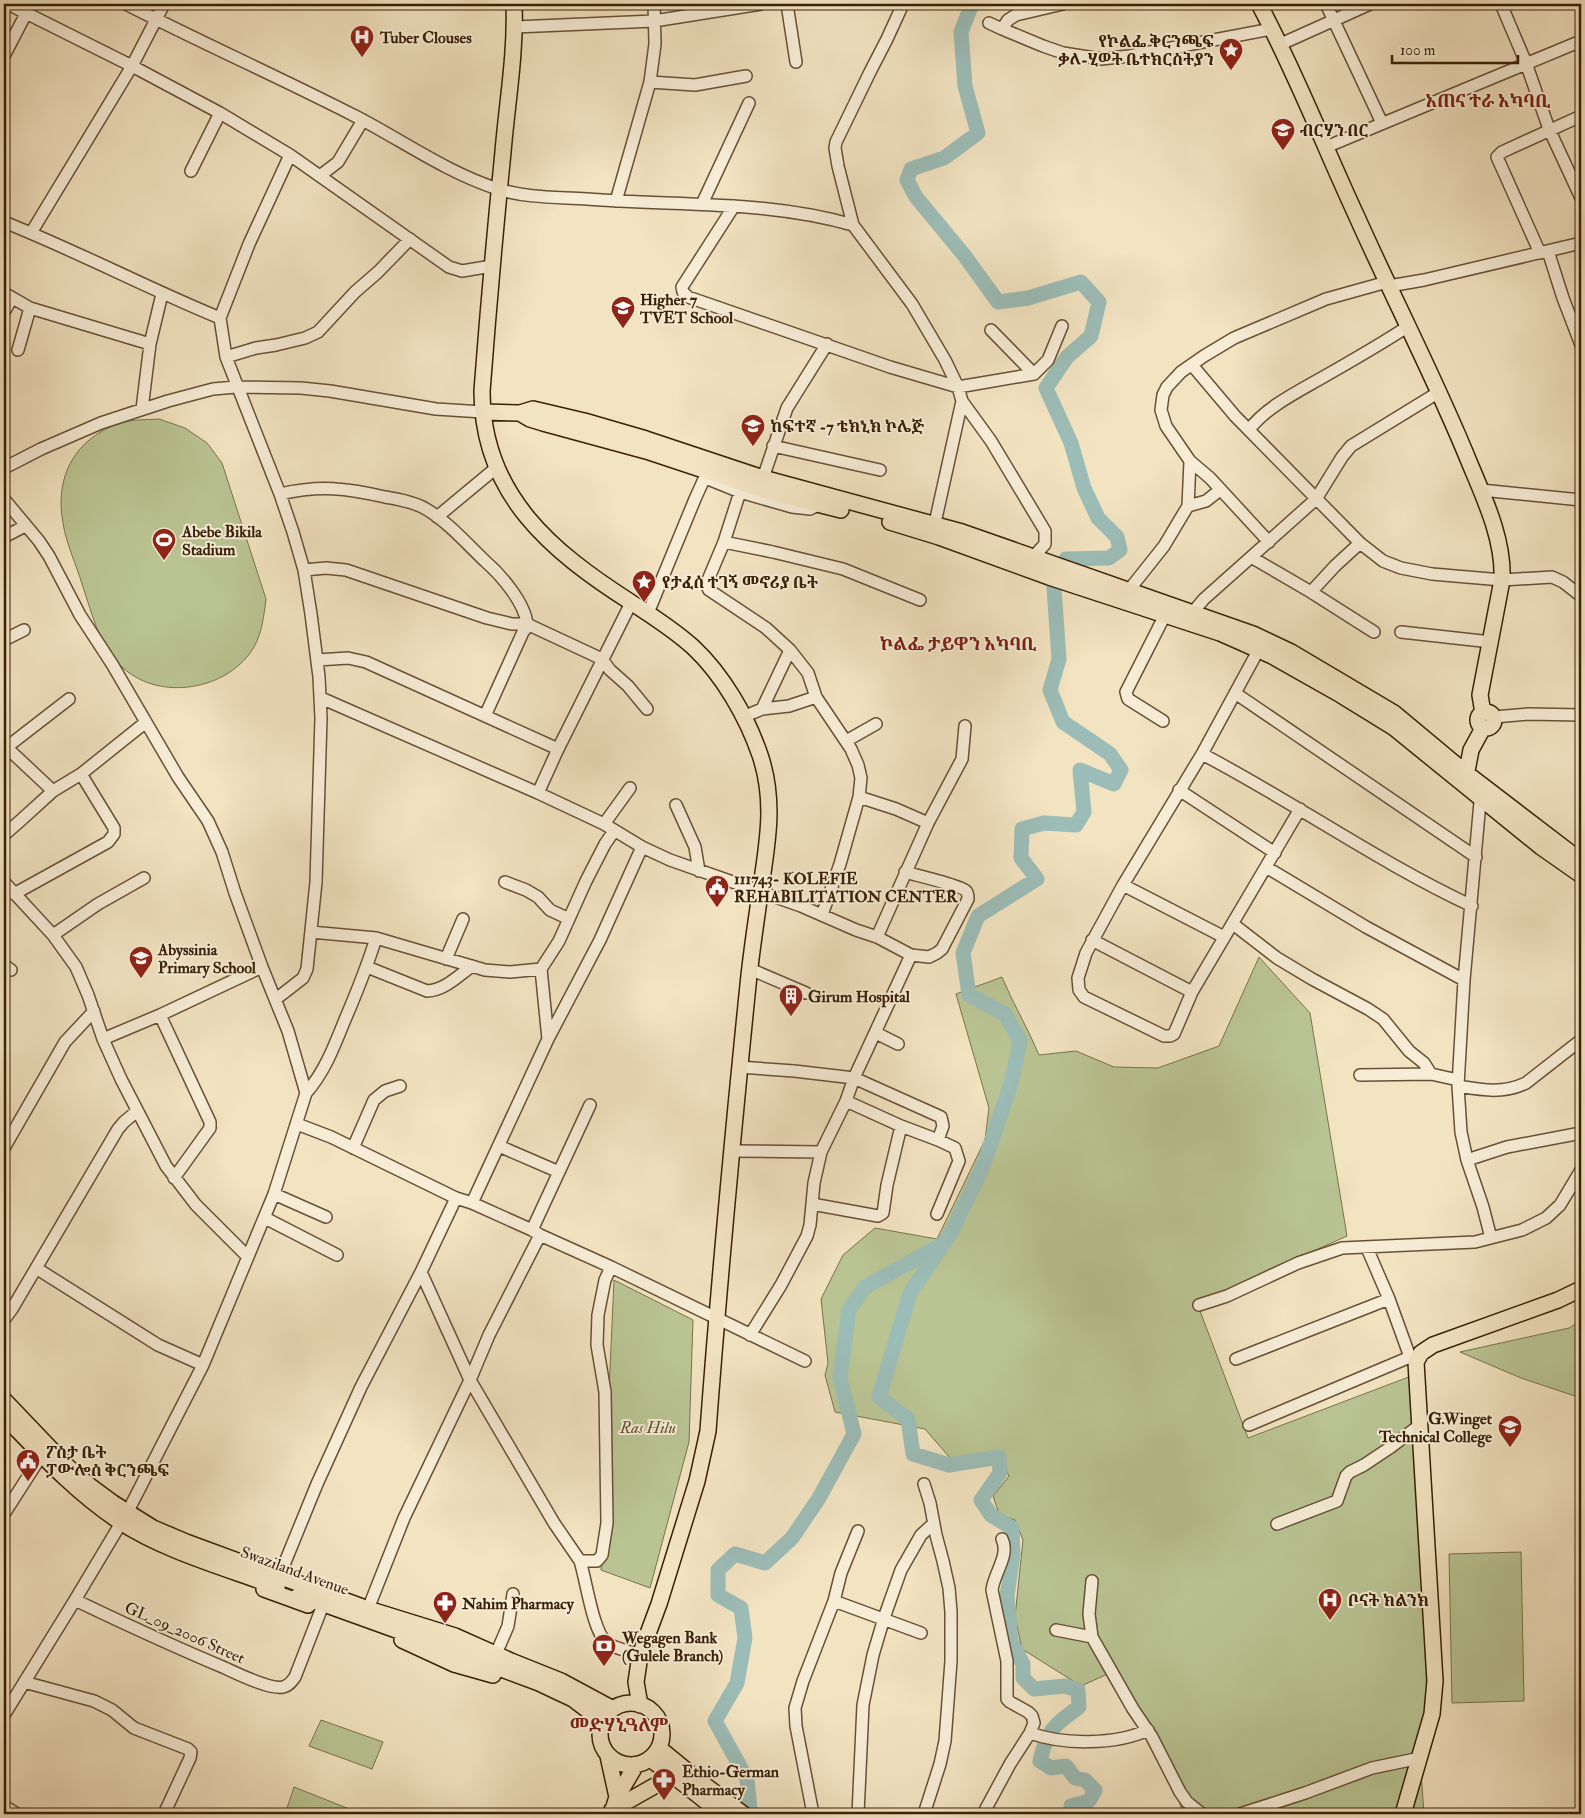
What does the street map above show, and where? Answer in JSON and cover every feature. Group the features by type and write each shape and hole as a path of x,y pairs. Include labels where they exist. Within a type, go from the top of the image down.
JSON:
{"main road":[{"path":"514,4 515,27 482,392 482,412 496,468 502,482 517,505 562,553 631,603 661,621 701,655 723,683 743,717 760,753 770,795 768,836 739,1067 708,1430 703,1458 659,1604 640,1655 636,1682 640,1705"},
{"path":"1259,4 1281,44 1407,327 1439,392 1481,490 1499,545 1502,580 1480,695 1489,715 1478,720 1483,728 1471,750 1465,779"},
{"path":"482,412 520,413 530,419 646,451 818,505 924,532 1029,563 1077,579 1165,615 1190,617 1253,634 1277,644 1378,702 1406,722 1465,779"},
{"path":"739,481 763,478 837,499 935,523 1029,563"},
{"path":"1077,579 1129,590 1259,649 1300,671 1381,719 1581,861"},
{"path":"1481,791 1541,846 1581,874"},
{"path":"1411,1814 1420,1758 1432,1714 1435,1681 1421,1424 1414,1357 1433,1346 1558,1300 1581,1289"},
{"path":"1404,1814 1439,1719 1443,1690 1442,1645 1425,1372 1426,1362 1434,1355 1581,1300"},
{"path":"4,1400 123,1520 168,1554 404,1641 454,1664 506,1679 544,1694 577,1711 605,1719"},
{"name":"Swaziland Avenue","path":"4,1408 76,1482 123,1520"},
{"name":"Swaziland Avenue","path":"4,1416 72,1484 123,1520 165,1545 539,1683 573,1699 605,1719"},
{"path":"4,1424 76,1497 123,1520 170,1535 368,1609 449,1634 561,1681 605,1719"},
{"path":"613,1807 648,1758 662,1731 660,1722 655,1714 640,1705 631,1703 621,1705 605,1719 602,1747 608,1756 616,1762 626,1765 648,1758 685,1770 744,1814"},
{"path":"608,1756 613,1807"},
{"path":"648,1758 665,1780 707,1813"},
{"path":"648,1758 722,1814"},
{"path":"648,1758 730,1814"},
{"path":"613,1807 665,1780"}],"street":[{"path":"8,4 28,8 220,114 290,155 454,270 462,271 492,266"},
{"path":"126,4 362,120 455,171 499,189 552,197 734,206 830,218 853,225"},
{"path":"32,233 132,66 164,4"},
{"path":"616,201 650,82 655,44 654,4"},
{"path":"515,27 654,21 761,4"},
{"path":"787,4 796,62"},
{"path":"903,4 836,142 838,166 853,225 912,304 945,360 958,387 962,401 991,441 1045,531 1045,544 1029,563"},
{"path":"1002,29 1008,20 1016,15 1063,4"},
{"path":"1326,4 1382,123"},
{"path":"1281,44 1370,4"},
{"path":"1501,4 1526,63 1550,129 1581,198"},
{"path":"4,56 28,8"},
{"path":"990,23 1063,53 1101,59 1129,56 1272,29"},
{"path":"1326,147 1581,41"},
{"path":"650,82 695,85 746,76"},
{"path":"702,204 749,104"},
{"path":"191,171 220,114"},
{"path":"1581,116 1502,152 1497,157 1544,252 1581,345"},
{"path":"321,175 341,158 362,120"},
{"path":"276,999 303,978 305,974 316,882 321,698 304,570 280,494 236,387 226,357 220,318 249,244 290,155"},
{"path":"734,206 684,284 683,292 688,297 890,367 958,387 1034,374 1048,360 1062,326"},
{"path":"830,218 848,207"},
{"path":"4,222 32,233 162,294 220,318"},
{"path":"226,357 256,348 276,346 306,338 318,332 355,292 378,272 410,239"},
{"path":"1269,542 1210,478 1190,461 1166,426 1161,404 1163,395 1167,387 1181,372 1227,342 1326,299 1388,284 1424,280 1581,243"},
{"path":"142,410 150,344 162,294"},
{"path":"4,312 8,295 30,308 150,344"},
{"path":"18,350 30,308"},
{"path":"1249,430 1266,412 1292,395 1373,349 1407,327"},
{"path":"991,330 1034,374"},
{"path":"763,478 787,408 827,344"},
{"path":"1192,365 1249,430 1360,543 1383,561 1401,568 1432,574 1502,580 1552,577 1563,582 1581,596"},
{"path":"4,468 73,434 200,392 236,387 320,390 436,409 482,412"},
{"path":"1190,617 1204,599 1316,498 1351,446 1439,392"},
{"path":"935,523 962,401"},
{"path":"773,446 880,470"},
{"path":"1129,590 1164,546 1188,506 1190,461"},
{"path":"437,517 496,468"},
{"path":"648,613 703,480 739,481 724,542 708,580 708,588 766,628 790,650 808,674 816,697 846,741 860,769 859,797 840,864 822,915"},
{"path":"280,494 315,488 352,490 407,502 425,508 505,581 524,612 528,625"},
{"path":"1188,506 1206,500 1220,490"},
{"path":"1481,490 1581,500"},
{"path":"4,499 49,556 80,615 112,664 178,777 208,821 216,837 262,967 294,1047 306,1093"},
{"path":"4,537 25,526"},
{"path":"724,542 843,569 920,600"},
{"path":"1311,592 1360,543"},
{"path":"1251,557 1374,632"},
{"path":"304,570 326,568 346,570 487,618 512,624 528,625 602,659 647,709"},
{"path":"538,793 631,603"},
{"path":"1163,721 1130,701 1126,692 1165,615"},
{"path":"484,716 528,625"},
{"path":"4,640 24,630"},
{"path":"1401,632 1490,642"},
{"path":"1259,649 1202,754 1092,940 1079,973 1080,990 1084,997 1167,1036 1174,1034 1192,992 1300,809"},
{"path":"762,709 790,650"},
{"path":"317,660 338,658 360,660 558,749"},
{"path":"1235,693 1476,857"},
{"path":"743,717 762,709 789,706 816,697"},
{"path":"321,698 538,793 609,827 642,847 670,860 801,906 877,937 911,954 929,957 942,949 968,896 966,890 905,872"},
{"path":"53,791 5,746 69,699"},
{"path":"1489,715 1581,715"},
{"path":"4,834 53,791 80,774 146,722"},
{"path":"846,741 876,724"},
{"path":"877,937 928,823 962,759 965,726"},
{"path":"1202,754 1419,879 1472,906"},
{"path":"14,894 112,838 114,828 80,774"},
{"path":"548,1039 541,969 559,941 605,844 609,827 630,788"},
{"path":"1179,790 1274,852"},
{"path":"1481,791 1464,980 1458,1083 1461,1132 1467,1160 1481,1199 1491,1238"},
{"path":"859,797 896,809 928,823"},
{"path":"676,805 695,847 699,871"},
{"path":"472,1203 548,1039 600,940 642,847"},
{"path":"1266,867 1366,928 1464,980"},
{"path":"53,935 98,904 144,878"},
{"path":"4,882 53,935 76,968 87,1018 103,1039 121,1079 130,1117 196,1205 248,1257"},
{"path":"505,882 526,890 538,897 550,910 569,919"},
{"path":"1123,885 1224,937"},
{"path":"446,959 463,919"},
{"path":"1233,924 1276,958 1383,1019 1409,1051 1424,1063 1431,1074"},
{"path":"311,932 376,938 485,970 510,972 541,969"},
{"path":"4,1715 123,1520 203,1365 265,1218 306,1093 314,1085 330,1056 367,967 376,938"},
{"path":"1092,940 1192,992"},
{"path":"750,1335 781,1285 807,1236 810,1225 814,1183 821,1152 846,1101 854,1078 911,954"},
{"path":"367,967 428,991 437,990 472,966"},
{"path":"103,1039 160,1015 262,967"},
{"path":"750,969 806,993"},
{"path":"160,1015 210,1122 210,1128 174,1178"},
{"path":"4,1148 66,1042 87,1018"},
{"path":"876,1033 898,1044"},
{"path":"1360,1075 1431,1074 1458,1083 1498,1091 1518,1087 1526,1083 1581,1040"},
{"path":"739,1067 794,1070 854,1078 940,1117 943,1126 938,1140"},
{"path":"353,1148 374,1100 385,1091 400,1086"},
{"path":"846,1101 955,1148 959,1161 937,1214"},
{"path":"368,1609 404,1518 470,1380 536,1232 559,1172 590,1105"},
{"path":"4,1320 130,1117"},
{"path":"297,1124 324,1134 456,1198 472,1203 536,1232 805,1361"},
{"path":"812,1204 878,1216 883,1213 887,1185 901,1126"},
{"path":"1467,1160 1507,1147 1581,1134"},
{"path":"499,1146 559,1172"},
{"path":"733,1151 821,1152"},
{"path":"1199,1305 1227,1296 1298,1263 1342,1248 1449,1244 1491,1238 1522,1230 1550,1214 1566,1197 1581,1170"},
{"path":"274,1194 326,1217"},
{"path":"279,1577 293,1547 317,1484 357,1396 421,1272 456,1198"},
{"path":"265,1218 337,1255"},
{"path":"1249,1425 1414,1357 1367,1248"},
{"path":"580,1561 597,1561 600,1559 607,1523 605,1392 597,1345 597,1330 605,1280 611,1267"},
{"path":"36,1268 158,1345 203,1365"},
{"path":"421,1272 470,1380 554,1523 580,1561 600,1635 607,1643 640,1655"},
{"path":"1236,1359 1389,1299"},
{"path":"1277,1524 1337,1501 1346,1476 1350,1472 1392,1447 1421,1424"},
{"path":"4,1514 38,1460"},
{"path":"924,1484 949,1588 951,1612 951,1660 945,1741 940,1764 924,1814"},
{"path":"858,1814 863,1706 873,1655 884,1618 905,1561 921,1535 933,1524"},
{"path":"813,1814 796,1726 795,1708 803,1681 834,1601 841,1573 858,1531"},
{"path":"983,1814 1010,1764 1035,1735 1032,1716 1007,1699 1007,1661 999,1618 993,1600 993,1582 1006,1550 1002,1539"},
{"path":"1092,1581 1089,1614 1092,1636 1133,1709 1148,1730 1180,1792 1187,1802 1202,1814"},
{"path":"496,1654 508,1626 513,1594"},
{"name":"GL_09_2006 Street","path":"75,1600 183,1650 254,1680 276,1687 283,1687 289,1684 295,1677 321,1610"},
{"path":"834,1601 921,1633"},
{"path":"1056,1630 1092,1636"},
{"path":"24,1682 94,1701 112,1710 134,1728 188,1748 190,1758 164,1814"},
{"path":"1035,1735 1056,1740 1111,1741 1148,1730"},
{"path":"1240,1814 1305,1794 1372,1768 1420,1758"},
{"path":"4,1806 17,1814"}],"green space":[{"name":"Abebe Bikila Stadium","path":"159,419 185,428 207,443 222,463 266,599 259,636 254,647 243,661 230,672 214,681 178,688 160,686 143,681 118,664 111,654 94,620 69,546 64,531 61,506 66,474 80,448 105,429 121,423 135,420"},
{"path":"1259,957 1310,1013 1347,1236 1197,1303 1248,1438 1414,1375 1434,1614 1420,1758 1424,1814 1183,1814 1173,1781 1112,1672 1081,1686 1022,1649 1015,1617 1023,1540 1015,1520 999,1514 993,1496 1009,1476 997,1452 951,1459 925,1429 835,1412 825,1375 828,1363 821,1299 843,1255 875,1228 937,1239 985,1140 989,1108 956,994 1002,977 1039,1055 1076,1051 1114,1067 1158,1068 1219,1046"},
{"name":"Ras Hilu","path":"614,1280 693,1320 689,1442 650,1588 601,1570"},
{"path":"1581,1321 1581,1398 1521,1378 1460,1352 1569,1328"},
{"path":"1521,1552 1524,1701 1452,1703 1449,1554"},
{"path":"321,1720 383,1742 372,1769 309,1746"},
{"path":"294,1787 362,1814 285,1814"}],"waterway":[{"path":"972,4 961,32 965,86 978,133 944,158 911,169 907,180 916,197 964,255 998,302 1028,298 1081,282 1099,302 1091,336 1067,357 1046,388 1071,443 1084,488 1098,518 1117,537 1120,550 1109,558 1066,559 1054,588 1059,659 1050,690 1063,722 1110,754 1121,770 1114,784 1080,770 1084,812 1076,825 1044,823 1022,829 1021,858 1037,879 978,916 963,953 969,995 1005,1014 1020,1041 1011,1084 983,1166 951,1233 910,1293 879,1397 908,1419 913,1454 949,1465 999,1457 1000,1473 981,1500 991,1515 1012,1528 1013,1555 1007,1596 1011,1641 1023,1664 1023,1678 1034,1689 1065,1686 1078,1690 1079,1707 1053,1729 1046,1742 1040,1761 1051,1768 1066,1766 1075,1778 1085,1780 1095,1790 1089,1801 1071,1806 1071,1814"},
{"path":"753,1814 750,1809 747,1779 715,1721 737,1683 745,1638 741,1608 718,1595 718,1570 735,1554 765,1563 792,1538 819,1498 854,1434 840,1378 849,1310 865,1287 941,1245"}],"place":[{"name":"Tuber Clouses","path":"362,58"},
{"name":"የኮልፌ ቅርንጫፍ ቃለ-ሂወት ቤተክርስትያን","path":"1231,71"},
{"name":"ብርሃን በር","path":"1283,151"},
{"name":"Higher 7 TVET School","path":"623,329"},
{"name":"ከፍተኛ -7 ቴክኒክ ኮሌጅ","path":"753,447"},
{"name":"Abebe Bikila Stadium","path":"164,561"},
{"name":"የታፈሰ ተገኝ መኖሪያ ቤት","path":"644,603"},
{"name":"111743- KOLEFIE REHABILITATION CENTER","path":"717,908"},
{"name":"Abyssinia Primary School","path":"141,979"},
{"name":"Girum Hospital","path":"791,1017"},
{"name":"G.Winget Technical College","path":"1510,1448"},
{"name":"ፖስታ ቤት ፓውሎስ ቅርንጫፍ","path":"28,1482"},
{"name":"ቦናት ክልንክ","path":"1330,1621"},
{"name":"Nahim Pharmacy","path":"445,1624"},
{"name":"Wegagen Bank (Gulele Branch)","path":"604,1667"},
{"name":"Ethio-German Pharmacy","path":"664,1801"}],"district":[{"name":"አጠና ተራ አካባቢ","path":"1488,101"},
{"name":"ኮልፌ ታይዋን አካባቢ","path":"958,644"},
{"name":"መድሃኒዓለም","path":"619,1725"}]}
